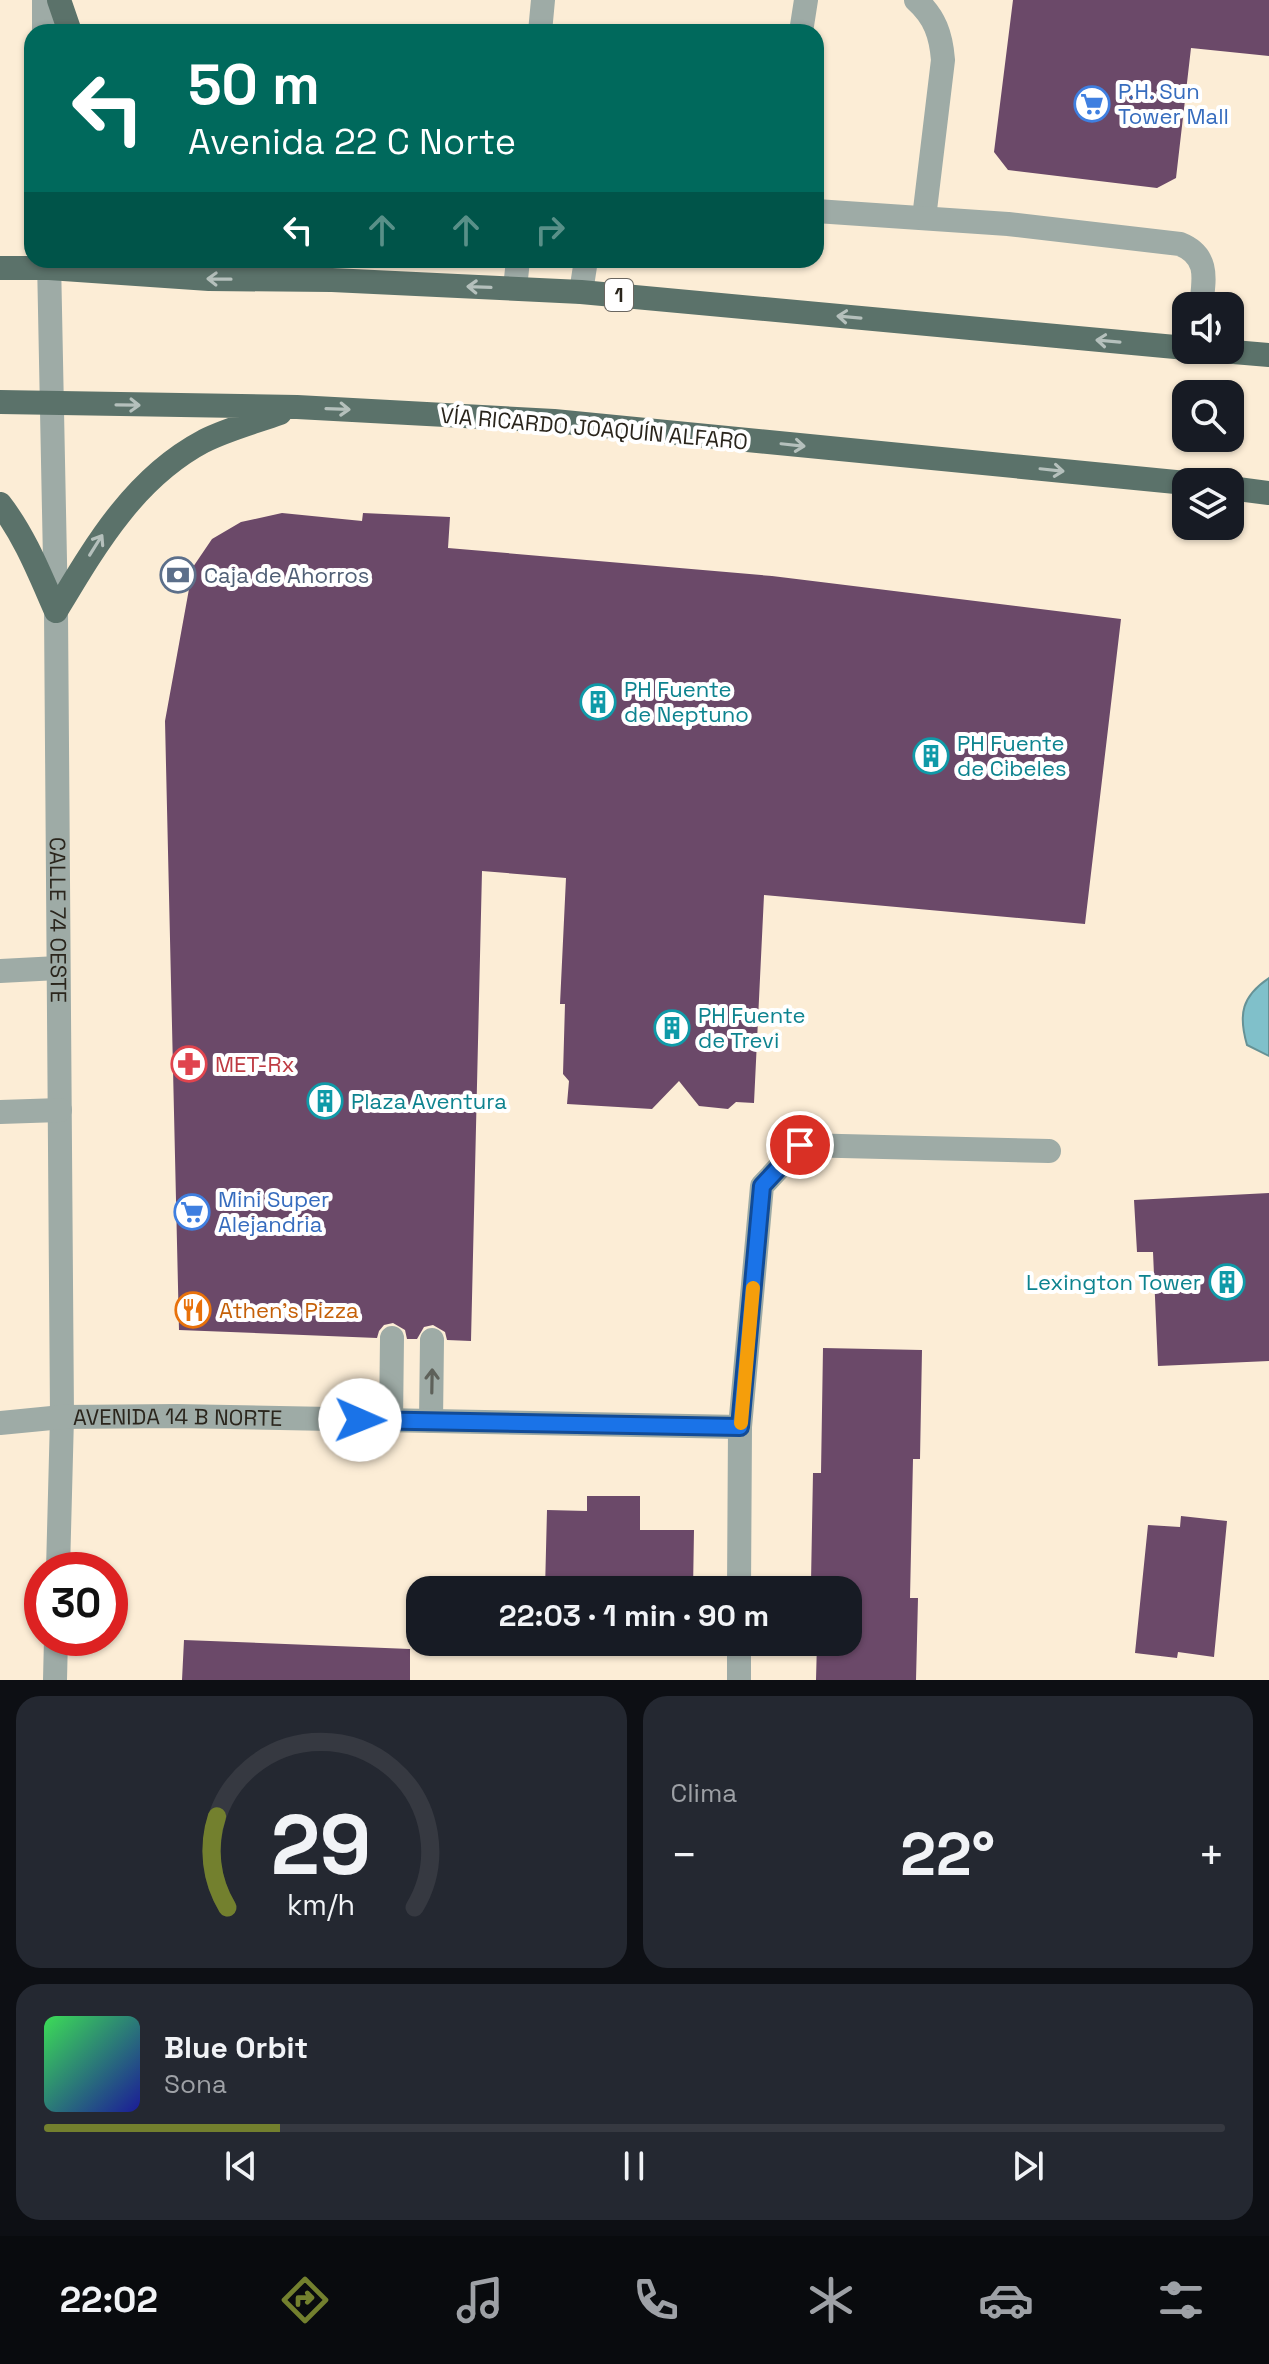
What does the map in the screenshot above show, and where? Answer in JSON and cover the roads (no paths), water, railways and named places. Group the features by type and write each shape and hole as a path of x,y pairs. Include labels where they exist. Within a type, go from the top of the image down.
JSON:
{"main road":[{"path":"59,0 67,24"},
{"name":"1","path":"0,268 24,266"},
{"name":"1","path":"92,268 209,279 332,280 581,292 1172,347"},
{"path":"306,268 332,280"},
{"path":"1244,353 1269,355"},
{"name":"VÍA RICARDO JOAQUÍN ALFARO","path":"0,402 297,407 554,421 1172,482"},
{"path":"56,611 107,528 150,480 203,442 297,407"},
{"path":"1244,490 1269,493"},
{"path":"0,504 32,556 56,611"}],"street":[{"path":"44,0 44,24"},
{"path":"541,24 543,0"},
{"path":"802,24 806,0"},
{"path":"916,0 927,11 941,35 943,60 924,218"},
{"path":"824,212 1008,224 1180,244 1190,248 1201,261 1204,273 1202,292"},
{"name":"CALLE 74 OESTE","path":"49,268 56,611 60,1110 62,1417 58,1552"},
{"path":"515,288 517,268"},
{"path":"581,292 585,268"},
{"path":"0,971 58,968"},
{"path":"0,1112 60,1110"},
{"path":"739,1576 740,1427 762,1186 800,1145 1049,1151"},
{"path":"391,1421 392,1338"},
{"path":"431,1421 432,1340"},
{"name":"AVENIDA 14 B NORTE","path":"0,1423 62,1417 177,1416 740,1427"},
{"path":"55,1680 56,1656"},
{"path":"739,1656 739,1680"}],"water":[{"path":"1269,978 1269,1056 1247,1045 1243,1015 1248,999"}],"place":[{"name":"P.H. Sun Tower Mall","path":"1092,104"},
{"name":"Caja de Ahorros","path":"178,575"},
{"name":"PH Fuente de Neptuno","path":"598,702"},
{"name":"PH Fuente de Cibeles","path":"931,756"},
{"name":"PH Fuente de Trevi","path":"672,1028"},
{"name":"MET-Rx","path":"189,1064"},
{"name":"Plaza Aventura","path":"325,1101"},
{"name":"Mini Super Alejandria","path":"192,1212"},
{"name":"Lexington Tower","path":"1227,1282"},
{"name":"Athen's Pizza","path":"193,1310"}]}
